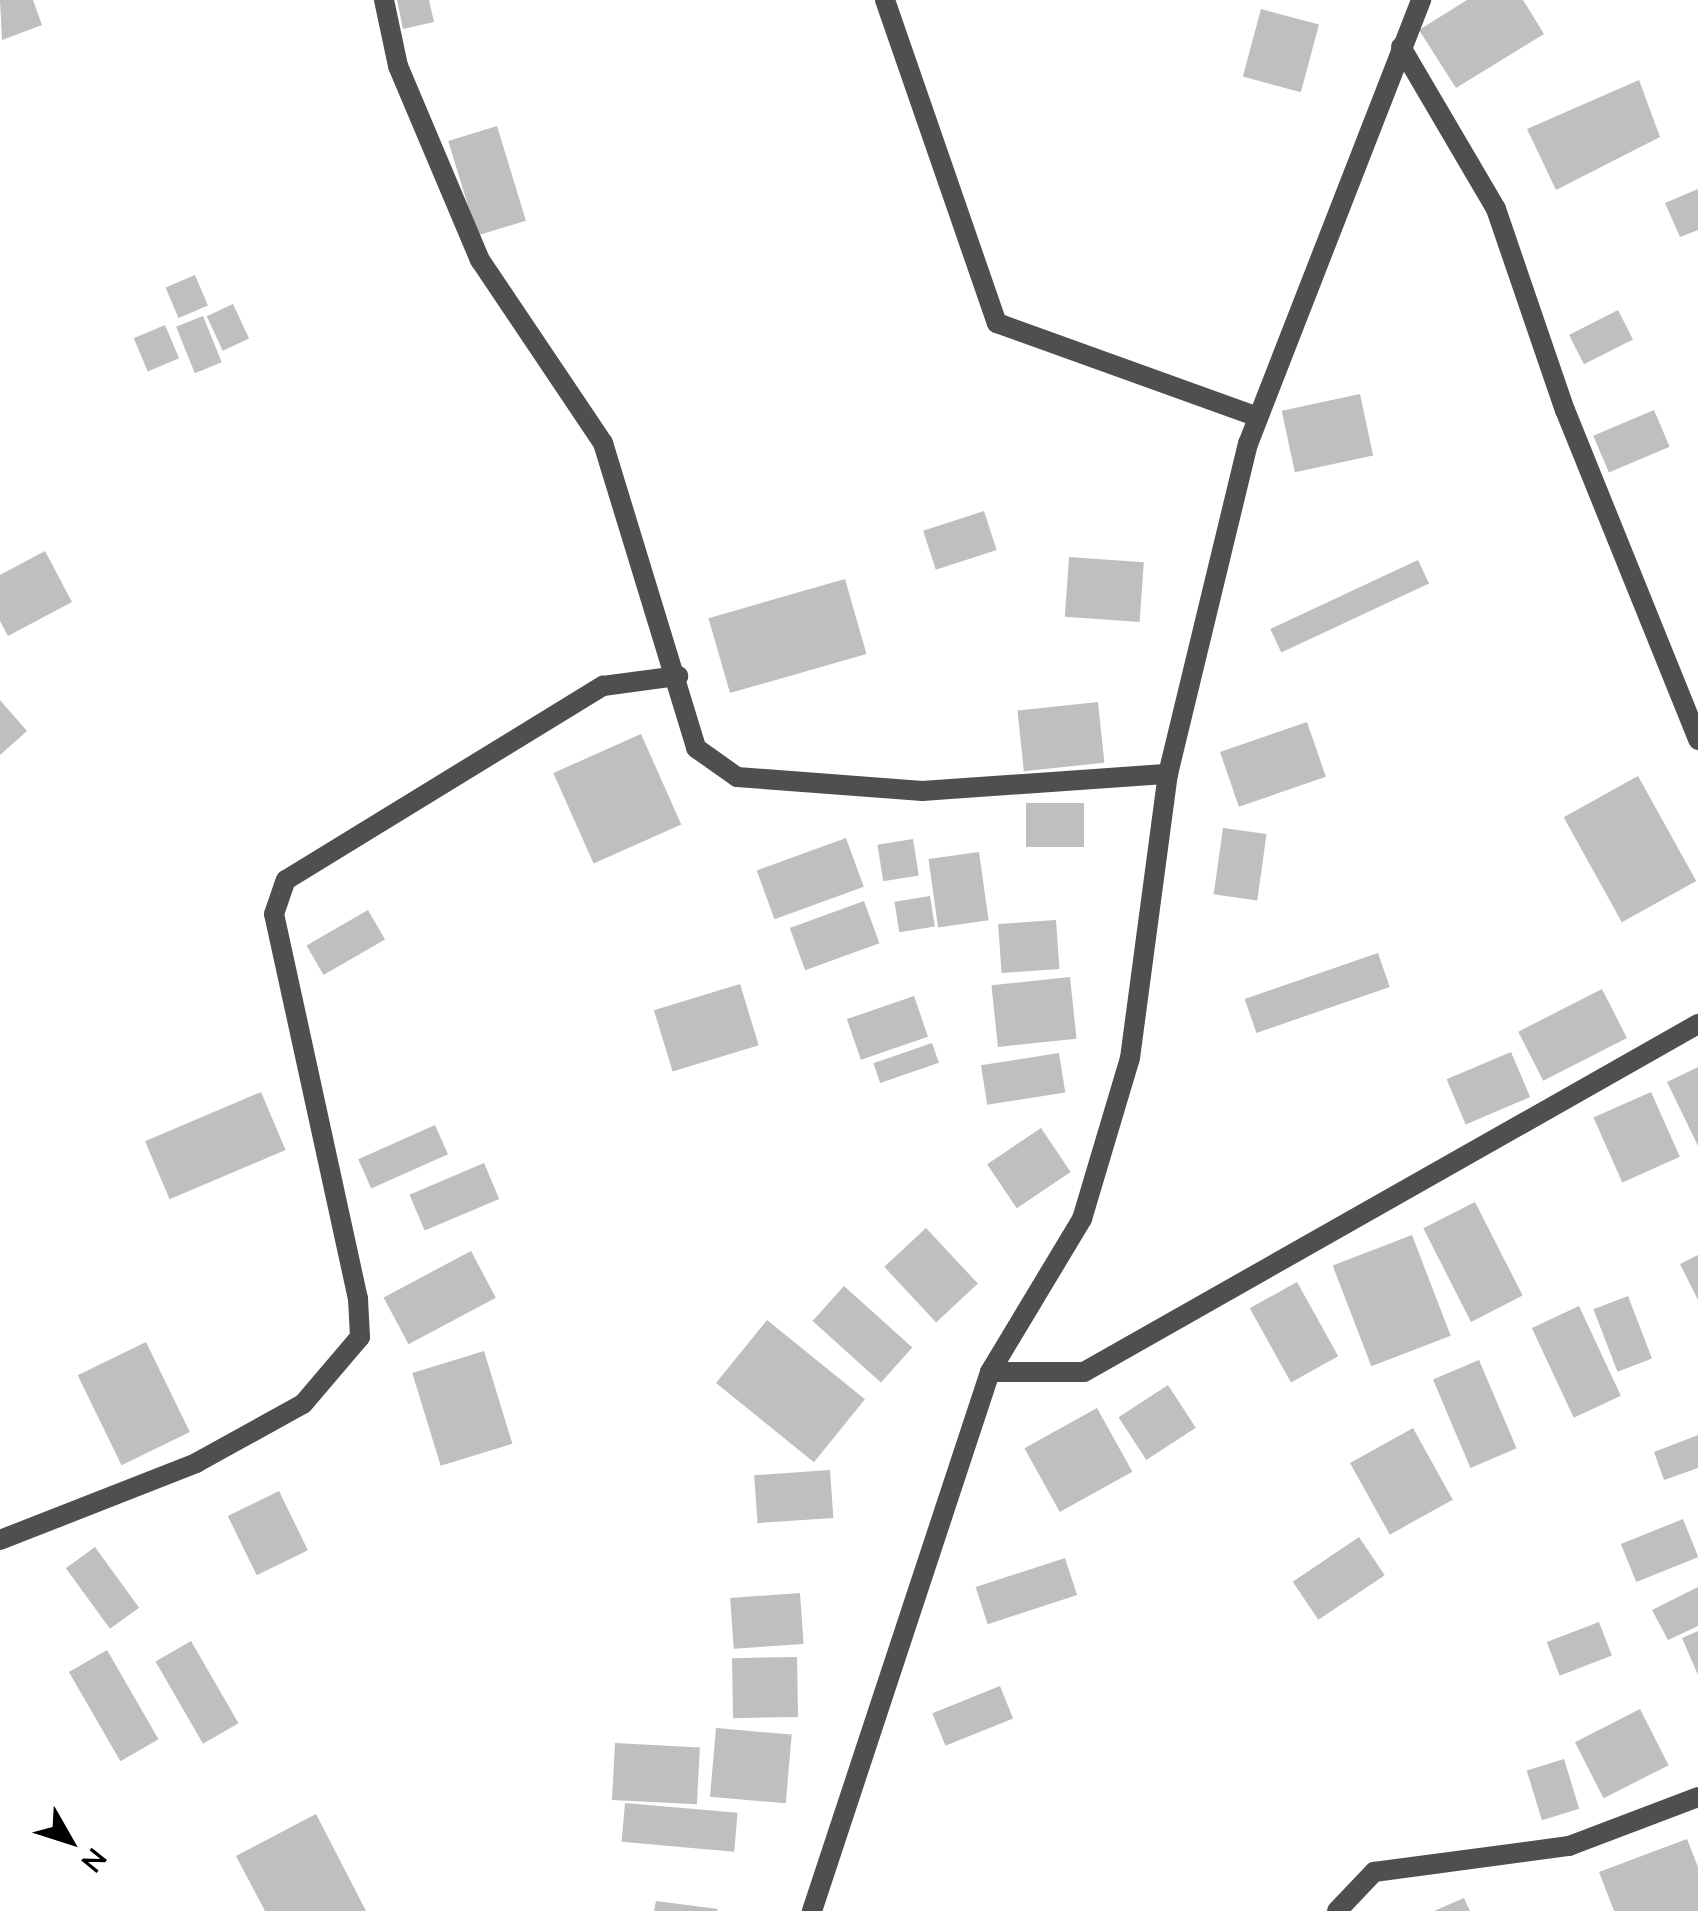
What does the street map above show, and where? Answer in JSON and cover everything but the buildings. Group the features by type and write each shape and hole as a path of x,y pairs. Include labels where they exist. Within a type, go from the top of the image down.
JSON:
{"street":[{"path":"384,0 398,66 480,260 603,443 678,676 696,748 737,777 922,790 1168,774"},
{"path":"885,0 997,323 1258,417"},
{"path":"812,1911 990,1372 1082,1220 1130,1058 1168,774 1258,417 1421,0"},
{"path":"1401,46 1496,208 1565,410 1698,740"},
{"path":"0,1540 196,1463 303,1404 360,1337 358,1299 274,914 286,880 603,686 678,676"},
{"path":"990,1372 1084,1372 1698,1024"},
{"path":"1337,1911 1374,1872 1569,1846 1698,1797"}]}
